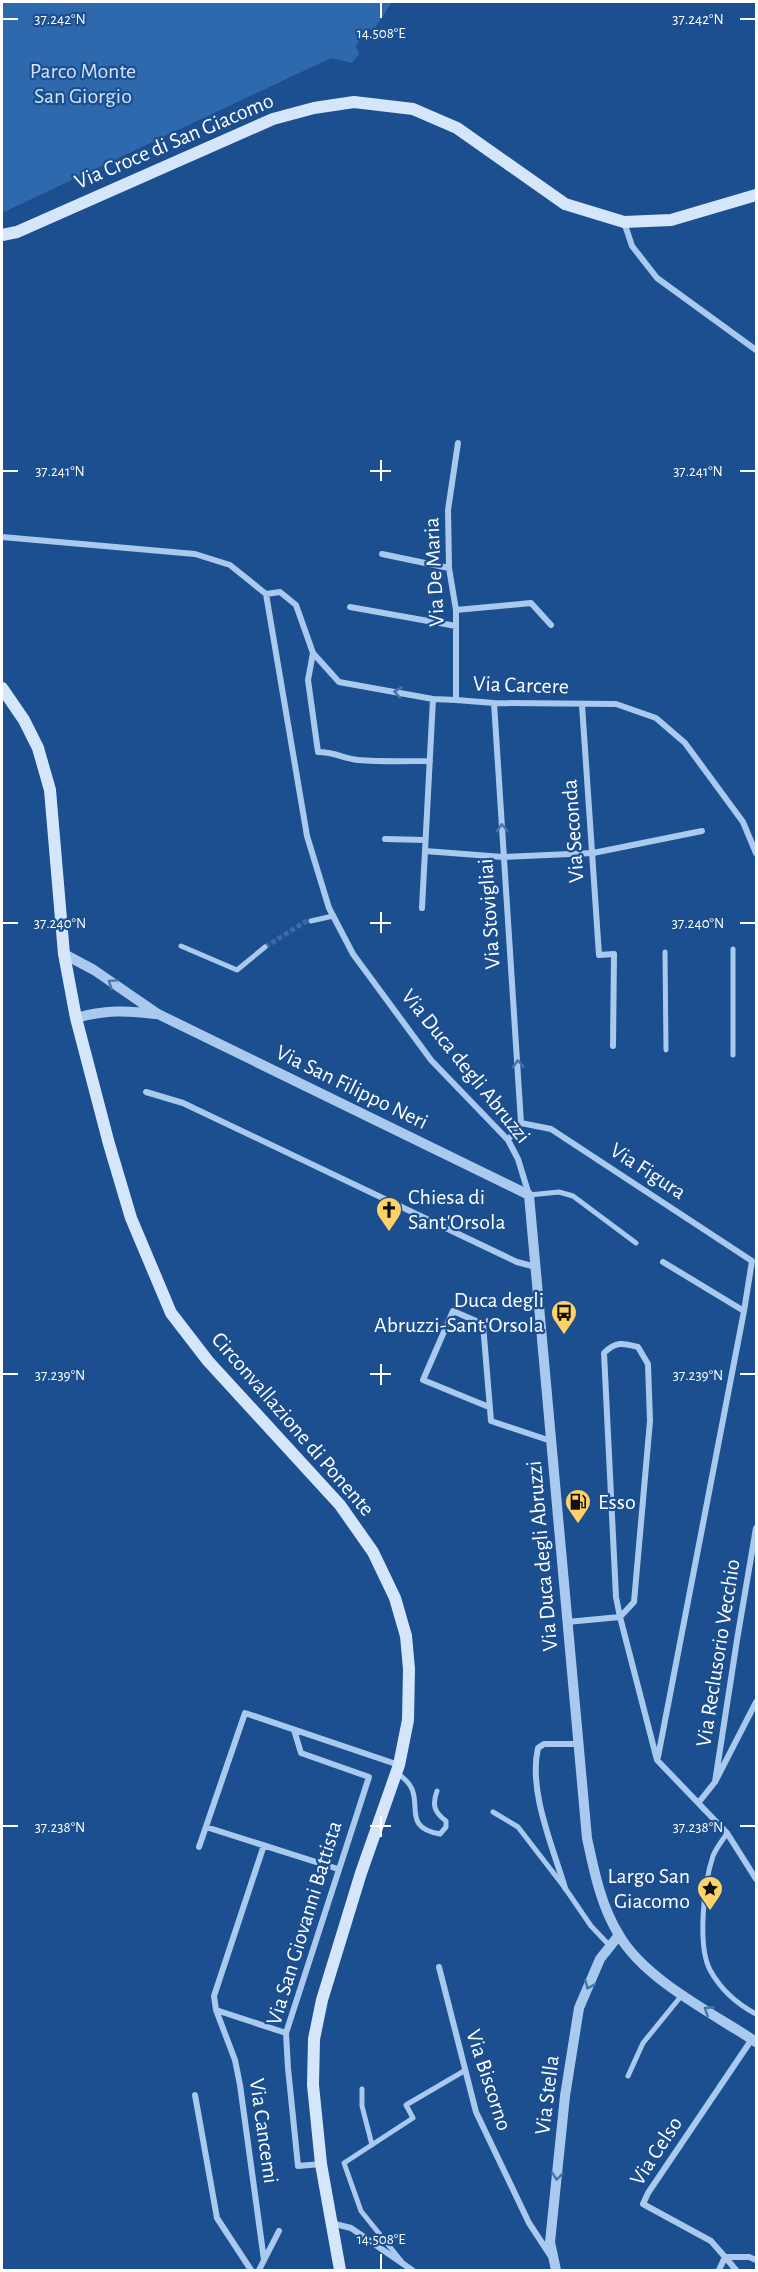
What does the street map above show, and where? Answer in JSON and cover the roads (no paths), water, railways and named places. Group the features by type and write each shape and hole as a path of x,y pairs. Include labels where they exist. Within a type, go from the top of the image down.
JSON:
{"main road":[{"name":"Via Croce di San Giacomo","path":"2,235 17,232 273,119 314,108 354,102 413,109 457,128 566,204 624,222 671,220 756,195"},
{"name":"Circonvallazione di Ponente","path":"2,688 24,720 39,748 50,790 64,954 76,1018 131,1218 171,1313 207,1361 340,1505 373,1552 395,1598 406,1636 409,1670 408,1720 397,1769 361,1873 332,1968 314,2040 313,2085 321,2164 340,2271"}],"street":[{"path":"624,222 632,246 657,278 756,350"},
{"name":"Via De Maria","path":"456,700 456,610 449,568 448,510 458,443"},
{"path":"2,537 195,554 230,565 266,594"},
{"path":"382,554 449,568"},
{"name":"Via Carcere","path":"266,594 280,592 296,605 313,653 339,682 433,699 494,703 616,704 656,718 685,743 743,822 756,853"},
{"name":"Via Duca degli Abruzzi","path":"266,594 307,836 333,916 353,954 431,1060 508,1140 518,1159 529,1195 587,1838 597,1885 619,1935 634,1955 655,1976 754,2041"},
{"path":"456,610 531,603 551,625"},
{"path":"350,607 456,626"},
{"path":"313,653 308,680 318,752 334,752 343,758 361,760 430,761"},
{"path":"422,908 433,699"},
{"name":"Via Stovigliai","path":"494,703 521,1123"},
{"name":"Via Seconda","path":"582,705 599,955 614,954 613,1046"},
{"path":"425,851 503,857 592,853 702,831"},
{"path":"384,839 425,840"},
{"path":"311,921 333,916"},
{"path":"181,946 237,970 265,947"},
{"path":"733,949 733,1055"},
{"path":"665,952 666,1050"},
{"path":"64,954 94,970 158,1014"},
{"path":"76,1018 98,1011 122,1010 158,1014"},
{"name":"Via San Filippo Neri","path":"158,1014 529,1195"},
{"path":"146,1092 183,1103 517,1262 536,1266"},
{"path":"508,1140 521,1123"},
{"name":"Via Figura","path":"521,1123 551,1129 752,1261 744,1311"},
{"path":"529,1195 559,1192 573,1197 636,1243"},
{"path":"657,1760 744,1311 663,1262"},
{"path":"489,1407 423,1380 453,1311 483,1324 491,1421 551,1441"},
{"path":"567,1622 620,1617 634,1602 650,1421 648,1364 638,1347 624,1343 612,1345 604,1353 616,1597 620,1617 657,1760 727,1833 756,1879"},
{"name":"Via Reclusorio Vecchio","path":"715,1782 756,1528"},
{"path":"699,1802 715,1782 756,1702"},
{"path":"199,1848 245,1713 397,1769 415,1792 415,1818 420,1826 428,1832 441,1834 446,1827 446,1821 437,1814 433,1805 437,1791"},
{"name":"Via San Giovanni Battista","path":"294,1730 301,1753 369,1777 286,2033 298,2166 321,2164"},
{"path":"565,1888 543,1814 537,1787 535,1760 538,1748 544,1744 578,1744"},
{"path":"493,1812 518,1827 591,1926 610,1946"},
{"path":"206,1827 338,1869"},
{"path":"727,1833 714,1855 707,1885 704,1949 710,1969 724,1991 740,2005 756,2014"},
{"path":"264,1845 214,1996 216,2010 286,2033"},
{"name":"Via Stella","path":"555,2265 550,2242 551,2231 566,2096 579,2008 600,1959 619,1935"},
{"name":"Via Biscorno","path":"439,1967 476,2112 529,2223 555,2265"},
{"path":"628,2076 643,2043 683,1994"},
{"name":"Via Cancemi","path":"216,2010 235,2060 264,2259"},
{"name":"Via Celso","path":"725,2257 711,2241 644,2204 648,2193 754,2041"},
{"path":"403,2263 361,2211 344,2163 413,2118 406,2105 464,2071"},
{"path":"362,2089 362,2106 372,2145"},
{"path":"195,2095 217,2218 251,2271"},
{"path":"331,2223 351,2228 412,2271"},
{"path":"259,2271 279,2231"},
{"path":"725,2257 749,2257 756,2260"},
{"path":"720,2271 725,2257"},
{"path":"725,2257 736,2271"}],"tunnel":[{"path":"265,947 305,922 311,921"}],"place":[{"name":"Chiesa di Sant'Orsola","path":"389,1233"},
{"name":"Duca degli Abruzzi-Sant'Orsola","path":"564,1336"},
{"name":"Esso","path":"578,1525"},
{"name":"Largo San Giacomo","path":"710,1912"}],"park label":[{"name":"Parco Monte San Giorgio","path":"83,84"}]}
